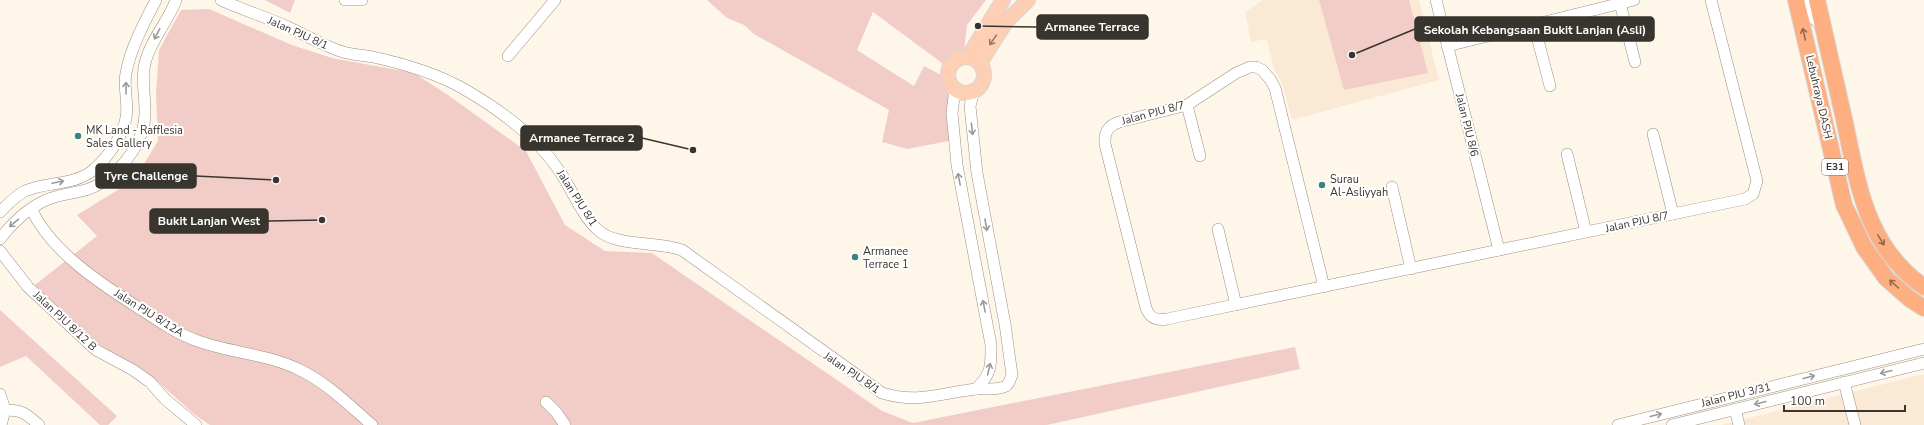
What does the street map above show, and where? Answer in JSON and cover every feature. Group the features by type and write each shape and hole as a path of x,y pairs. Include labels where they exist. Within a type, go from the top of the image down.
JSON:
{"highway":[{"name":"Lebuhraya DASH","path":"1796,0 1844,205 1864,248 1886,278 1924,308"},
{"name":"Lebuhraya DASH","path":"1817,0 1862,202 1879,238 1900,266 1924,287"}],"main road":[{"path":"974,60 1003,0"},
{"path":"974,60 984,75 980,87 974,91 964,93 955,89 949,79 950,68 957,60 974,60 1006,22 1028,0"}],"street":[{"path":"0,212 16,196 42,186 86,175 99,164 116,140 126,119 126,74 140,32 156,0"},
{"path":"0,239 9,227 46,200 90,189 101,184 118,170 141,137 144,127 145,112 143,75 146,61 155,38 176,0"},
{"name":"Jalan PJU 8/1","path":"221,0 288,27 318,43 345,53 400,63 440,76 464,89 512,121 542,148 559,170 598,230 620,241 670,246 682,250 882,393 907,399 923,398 976,389 993,389 1002,387 1009,383 1012,375 1008,341 977,173 970,106 974,91"},
{"path":"345,0 362,0"},
{"path":"508,56 556,0"},
{"name":"Jalan PJU 8/6","path":"1436,0 1499,250"},
{"path":"1447,46 1634,0"},
{"name":"Jalan PJU 8/7","path":"1324,287 1275,88 1270,78 1262,70 1256,67 1250,67 1236,73 1187,105 1112,125 1104,136 1149,314 1160,320 1324,287 1745,199 1753,194 1757,181 1711,0"},
{"path":"1808,0 1814,18 1846,156 1866,222"},
{"path":"1620,3 1635,62"},
{"path":"1534,25 1550,86"},
{"path":"955,89 952,113 957,165 991,345 990,371 985,380 976,389"},
{"path":"1187,105 1200,156"},
{"path":"1653,134 1673,214"},
{"path":"1567,154 1586,232"},
{"path":"42,186 46,200"},
{"path":"1392,187 1411,269"},
{"name":"Jalan PJU 8/12A","path":"32,210 47,234 86,271 113,292 165,325 197,341 226,350 259,356 300,370 336,394 372,425"},
{"path":"1218,229 1236,305"},
{"name":"Jalan PJU 8/12 B","path":"0,250 28,286 96,350 133,370 150,382 179,412 196,425"},
{"path":"991,345 1008,341"},
{"name":"Jalan PJU 3/31","path":"1618,425 1924,349"},
{"name":"Jalan PJU 3/31","path":"1672,425 1924,362"},
{"path":"1844,382 1855,425"},
{"path":"0,394 6,410 1,425"},
{"path":"546,402 556,412 565,425"},
{"path":"1735,409 1739,425"},
{"path":"6,410 18,410 26,413 39,425"}],"shaded area":[{"path":"265,0 295,0 290,13"},
{"path":"707,0 986,0 967,25 964,52 950,54 946,66 873,12 857,50 914,86 924,66 945,77 950,90 949,141 907,149 882,142 889,110 754,34 744,25 727,18"},
{"path":"1263,0 1419,0 1439,80 1292,120 1282,84 1273,67 1267,39 1251,42 1245,12"},
{"path":"1319,0 1409,0 1428,73 1344,90"},
{"path":"209,9 292,45 332,58 414,73 445,93 526,151 565,225 605,251 652,253 882,411 913,423 1295,347 1300,369 1047,425 210,425 195,415 156,380 100,345 35,285 97,236 77,215 134,180 158,141 156,94 159,50 181,10"},
{"path":"0,310 117,416 108,425 100,425 26,356 0,367"},
{"path":"1924,374 1924,425 1721,425"}],"place":[{"name":"Armanee Terrace","path":"978,26"},
{"name":"Sekolah Kebangsaan Bukit Lanjan (Asli)","path":"1352,55"},
{"name":"MK Land - Rafflesia Sales Gallery","path":"78,136"},
{"name":"Armanee Terrace 2","path":"693,150"},
{"name":"Tyre Challenge","path":"276,180"},
{"name":"Surau Al-Asliyyah","path":"1322,185"},
{"name":"Bukit Lanjan West","path":"322,220"},
{"name":"Armanee Terrace 1","path":"855,257"}]}
